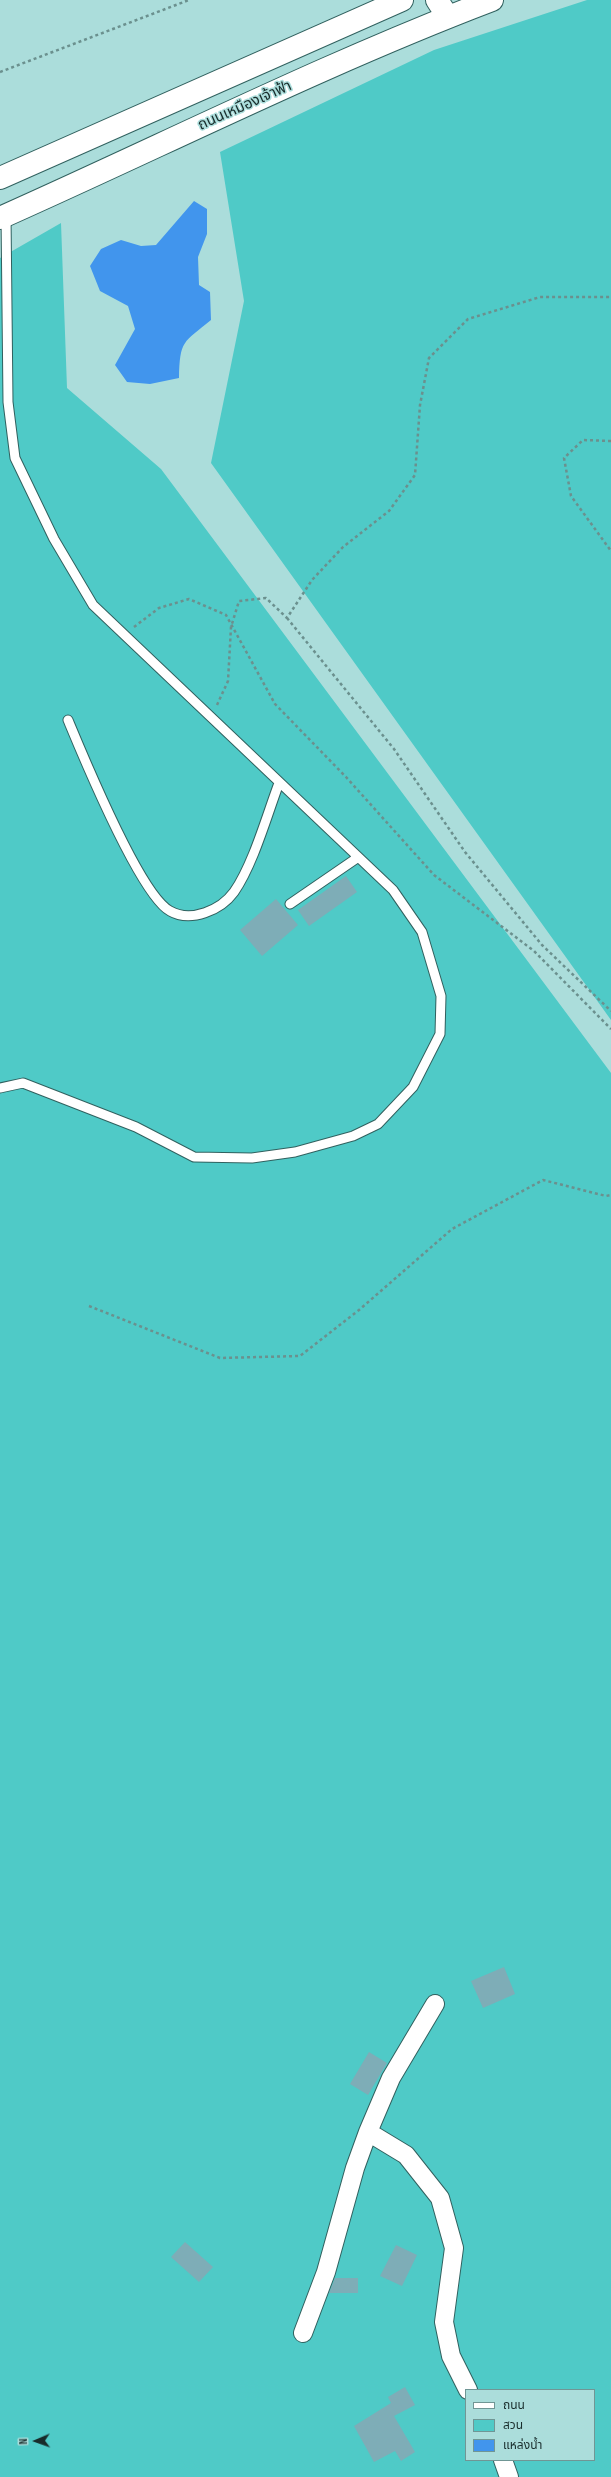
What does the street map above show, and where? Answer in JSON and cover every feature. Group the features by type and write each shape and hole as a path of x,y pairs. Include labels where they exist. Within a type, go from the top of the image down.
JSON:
{"street":[{"path":"0,178 402,0"},
{"name":"ถนนเหมืองเจ้าฟ้า","path":"3,217 239,108 443,8 492,0"},
{"path":"303,2333 326,2272 355,2168 368,2132 390,2078 436,2004"},
{"path":"368,2132 406,2155 440,2198 454,2248 444,2322 451,2356 468,2389"},
{"path":"504,2461 508,2477"}],"lane":[{"path":"0,1088 23,1083 136,1127 194,1157 252,1158 295,1152 353,1136 378,1124 413,1087 440,1034 442,996 422,932 393,890 357,858 93,605 54,539 15,458 8,402 3,217"},
{"path":"68,720 93,780 146,884 170,911 187,915 212,912 234,892 248,865 279,783"},
{"path":"290,904 357,858"}],"path":[{"path":"0,72 189,0"},
{"path":"286,618 312,580 343,547 389,511 415,475 420,405 429,358 468,319 540,296 611,297"},
{"path":"611,441 583,440 564,458 571,496 611,551"},
{"path":"210,718 228,681 231,627 239,601 266,598 286,618 394,749 465,852 542,945 611,1011"},
{"path":"124,634 159,608 188,600 226,615 275,704 346,777 434,875 534,951 611,1029"},
{"path":"89,1306 220,1358 300,1356 359,1310 452,1229 543,1180 611,1195"}],"green space":[{"path":"587,0 611,0 611,1020 211,463 244,301 220,152 434,50"},
{"path":"61,223 67,388 161,469 611,1073 611,2477 0,2477 0,258"}],"water":[{"path":"194,201 207,209 207,234 198,257 199,285 210,292 211,320 194,333 185,343 180,356 179,378 150,384 127,382 115,365 135,329 128,306 100,291 90,266 101,249 121,240 141,246 156,245"}],"building":[{"path":"346,876 357,892 309,926 298,910"},
{"path":"276,899 298,925 262,956 240,930"},
{"path":"504,1967 515,1994 483,2008 471,1981"},
{"path":"369,2052 387,2063 368,2095 350,2084"},
{"path":"185,2242 213,2267 199,2282 171,2257"},
{"path":"396,2245 417,2255 402,2286 380,2276"},
{"path":"335,2278 358,2278 358,2293 329,2293"},
{"path":"405,2387 415,2405 394,2416 415,2452 401,2461 395,2451 374,2462 354,2426 391,2403 388,2397"}]}
